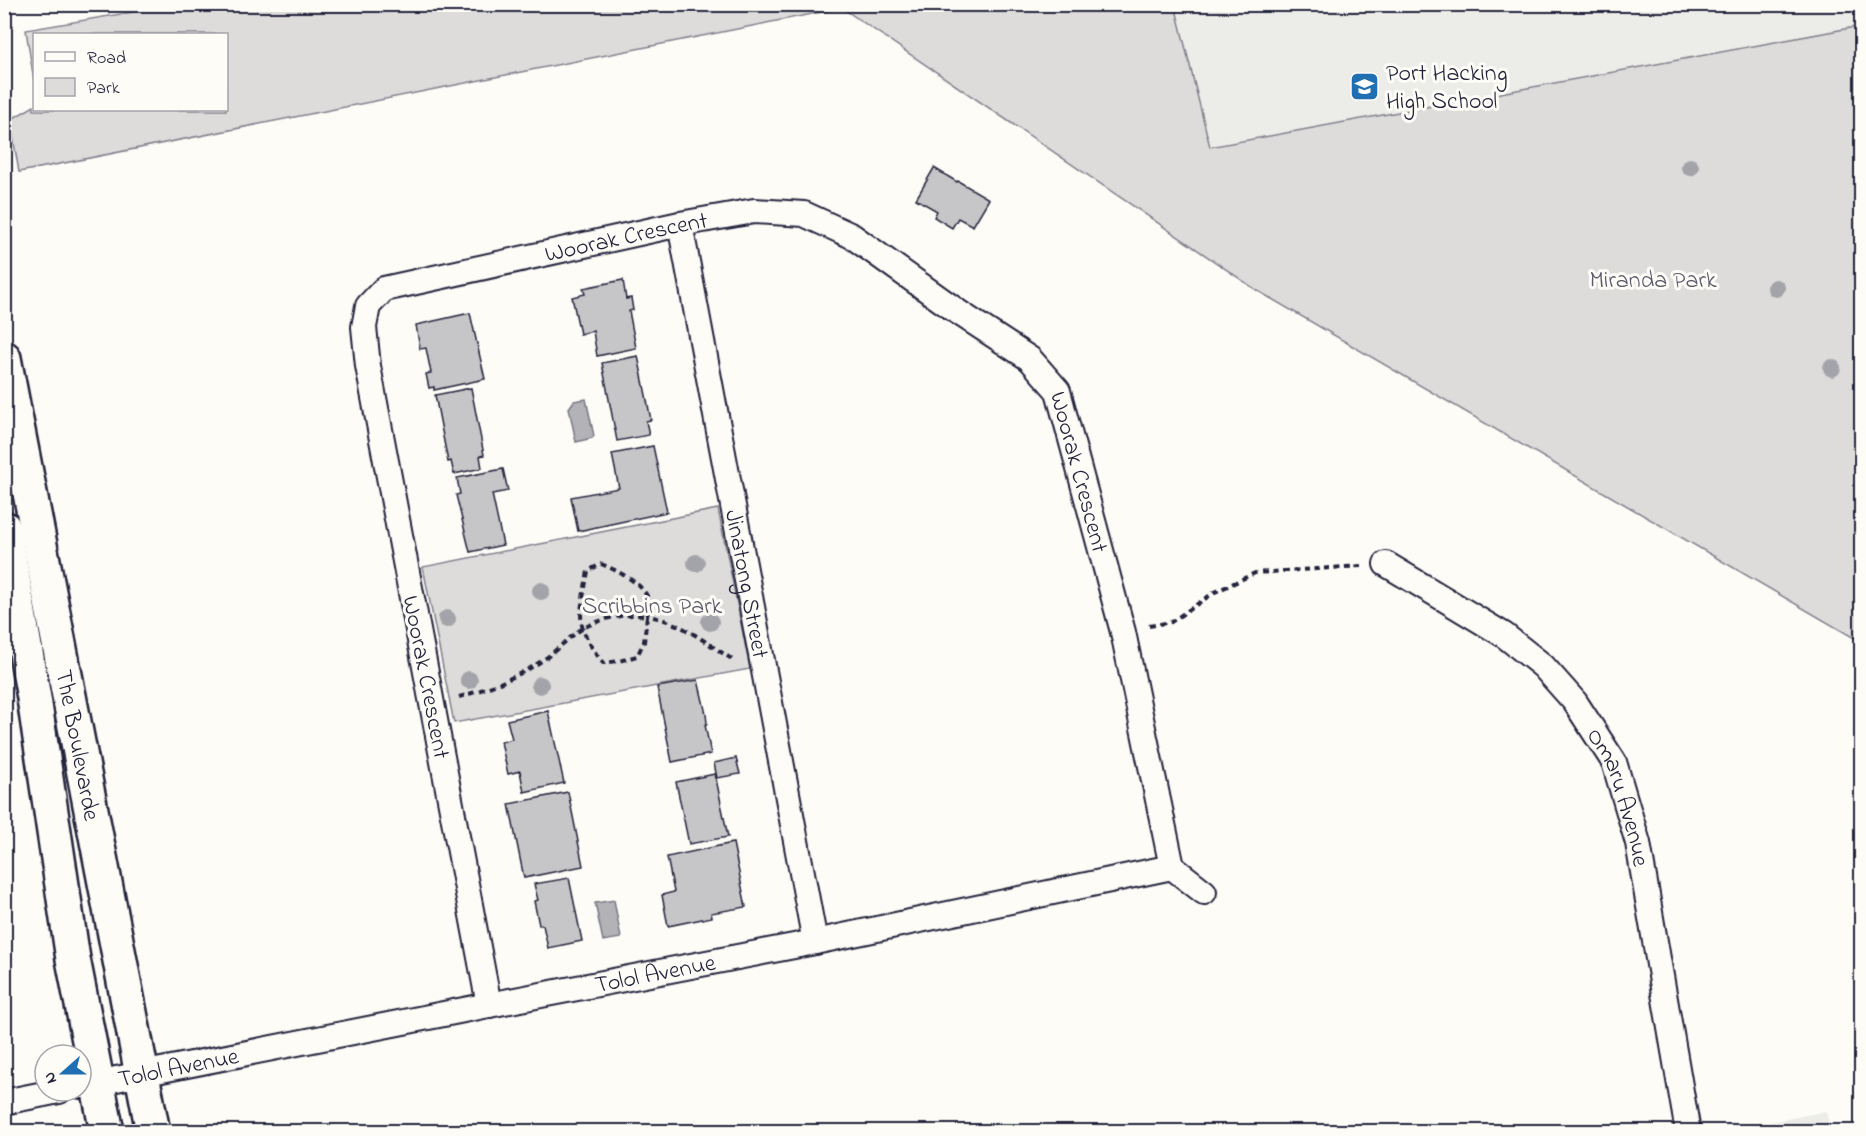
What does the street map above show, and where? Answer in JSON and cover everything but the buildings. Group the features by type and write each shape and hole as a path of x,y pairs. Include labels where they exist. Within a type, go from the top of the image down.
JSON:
{"main road":[{"name":"The Boulevarde","path":"4,358 153,1131"},
{"name":"The Boulevarde","path":"4,528 34,698 84,1043"},
{"name":"The Boulevarde","path":"93,1095 107,1131"}],"street":[{"name":"Woorak Crescent","path":"489,1005 367,358 364,327 368,306 384,289 680,224 754,211 804,214 852,236 958,312 1030,359 1058,391 1123,632 1172,867"},
{"name":"Jinatong Street","path":"680,224 815,942"},
{"name":"Omaru Avenue","path":"1386,564 1504,635 1543,666 1575,702 1614,762 1638,843 1688,1131"},
{"name":"Tolol Avenue","path":"93,1084 815,942 1172,867"},
{"path":"1172,867 1204,892"},
{"path":"4,1102 33,1096"}],"path":[{"path":"601,564 620,572 644,591 650,603 647,616 644,642 637,656 603,663 589,644 582,629 580,616 588,571 601,564"},
{"path":"1123,632 1171,622 1215,592 1255,573 1386,564"},
{"path":"432,706 511,678 541,661 582,629 612,618 636,614 661,618 691,632 766,680"}],"shaded area":[{"name":"Port Hacking High School","path":"1861,4 1862,26 1209,147 1175,5"},
{"path":"586,399 594,436 576,442 569,408 574,401"},
{"path":"614,900 621,938 603,941 595,903"},
{"path":"1826,1111 1831,1131 1728,1131"}],"green space":[{"name":"Miranda Park","path":"180,4 1175,5 1210,147 1861,26 1861,642 1258,291 842,8 19,172 10,120 33,107 33,111 228,111 228,33 33,33 33,75 26,30"},
{"name":"Scribbins Park","path":"718,509 750,669 454,723 423,567"}],"place":[{"name":"Port Hacking High School","path":"1365,86"}]}
